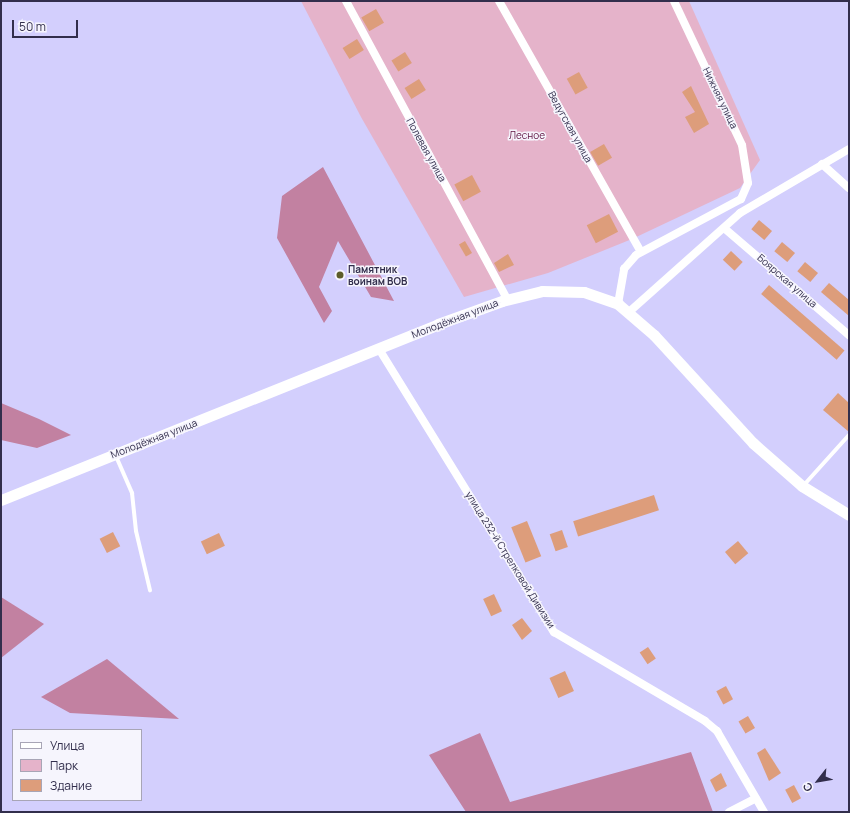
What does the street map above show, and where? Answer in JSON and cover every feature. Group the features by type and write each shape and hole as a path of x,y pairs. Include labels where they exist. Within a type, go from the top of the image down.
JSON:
{"main road":[{"name":"Молодёжная улица","path":"3,499 438,324 507,300 542,291 584,292 618,304 629,312 659,340 753,443 802,486 849,515"}],"street":[{"name":"Полевая улица","path":"346,1 507,300"},
{"name":"Ведугская улица","path":"499,1 641,252"},
{"name":"Нижняя улица","path":"641,252 741,199 748,183 742,145 674,1"},
{"path":"629,312 740,213 849,148"},
{"path":"822,164 849,188"},
{"name":"Боярская улица","path":"724,228 849,335"},
{"path":"618,304 624,269 641,252"},
{"name":"улица 232-й Стрелковой Дивизии","path":"379,349 554,632 705,721 717,731 764,812"},
{"path":"729,812 756,798"}],"lane":[{"path":"802,486 849,435"},
{"path":"115,454 132,493 136,531 150,590"}],"green space":[{"name":"Лесное","path":"301,1 689,1 760,160 740,188 632,239 548,273 464,297 361,117"}],"shaded area":[{"path":"323,167 394,301 371,297 338,241 319,287 332,311 324,323 277,238 282,196"},
{"path":"1,403 39,419 71,435 37,448 1,440"},
{"path":"1,597 44,624 1,658"},
{"path":"107,659 179,719 70,713 41,697"},
{"path":"480,733 510,802 691,752 713,812 466,812 429,755"}],"building":[{"path":"376,9 384,23 369,31 361,18"},
{"path":"357,39 364,50 349,59 343,48"},
{"path":"405,52 412,63 398,72 391,60"},
{"path":"579,72 588,88 575,95 567,79"},
{"path":"419,79 426,90 411,99 405,88"},
{"path":"691,86 709,124 694,133 685,117 695,112 682,92"},
{"path":"604,144 612,158 598,166 590,152"},
{"path":"472,175 481,192 463,201 454,184"},
{"path":"609,214 618,232 596,243 587,225"},
{"path":"759,220 772,231 764,240 751,229"},
{"path":"465,241 472,253 466,257 459,244"},
{"path":"782,242 795,253 787,262 774,251"},
{"path":"731,251 743,262 735,271 723,260"},
{"path":"508,254 514,265 499,272 494,263"},
{"path":"805,262 818,273 810,282 797,271"},
{"path":"829,283 849,300 849,316 821,292"},
{"path":"769,285 844,351 837,360 761,294"},
{"path":"838,393 849,403 849,432 823,410"},
{"path":"654,495 659,510 578,536 573,521"},
{"path":"527,521 541,556 525,563 511,527"},
{"path":"562,530 568,547 556,551 550,534"},
{"path":"113,532 120,546 107,553 100,539"},
{"path":"219,533 225,546 207,554 201,541"},
{"path":"738,541 748,553 735,564 725,552"},
{"path":"494,594 502,611 491,616 483,599"},
{"path":"522,618 532,631 522,640 512,625"},
{"path":"648,647 656,659 648,664 640,653"},
{"path":"565,671 574,691 558,698 549,678"},
{"path":"726,686 733,699 723,704 716,691"},
{"path":"748,716 755,728 745,734 738,722"},
{"path":"765,748 781,773 769,781 757,753"},
{"path":"721,773 727,786 716,792 710,780"},
{"path":"794,785 801,798 792,803 785,790"}],"place":[{"name":"Памятник воинам ВОВ","path":"340,275"}]}
